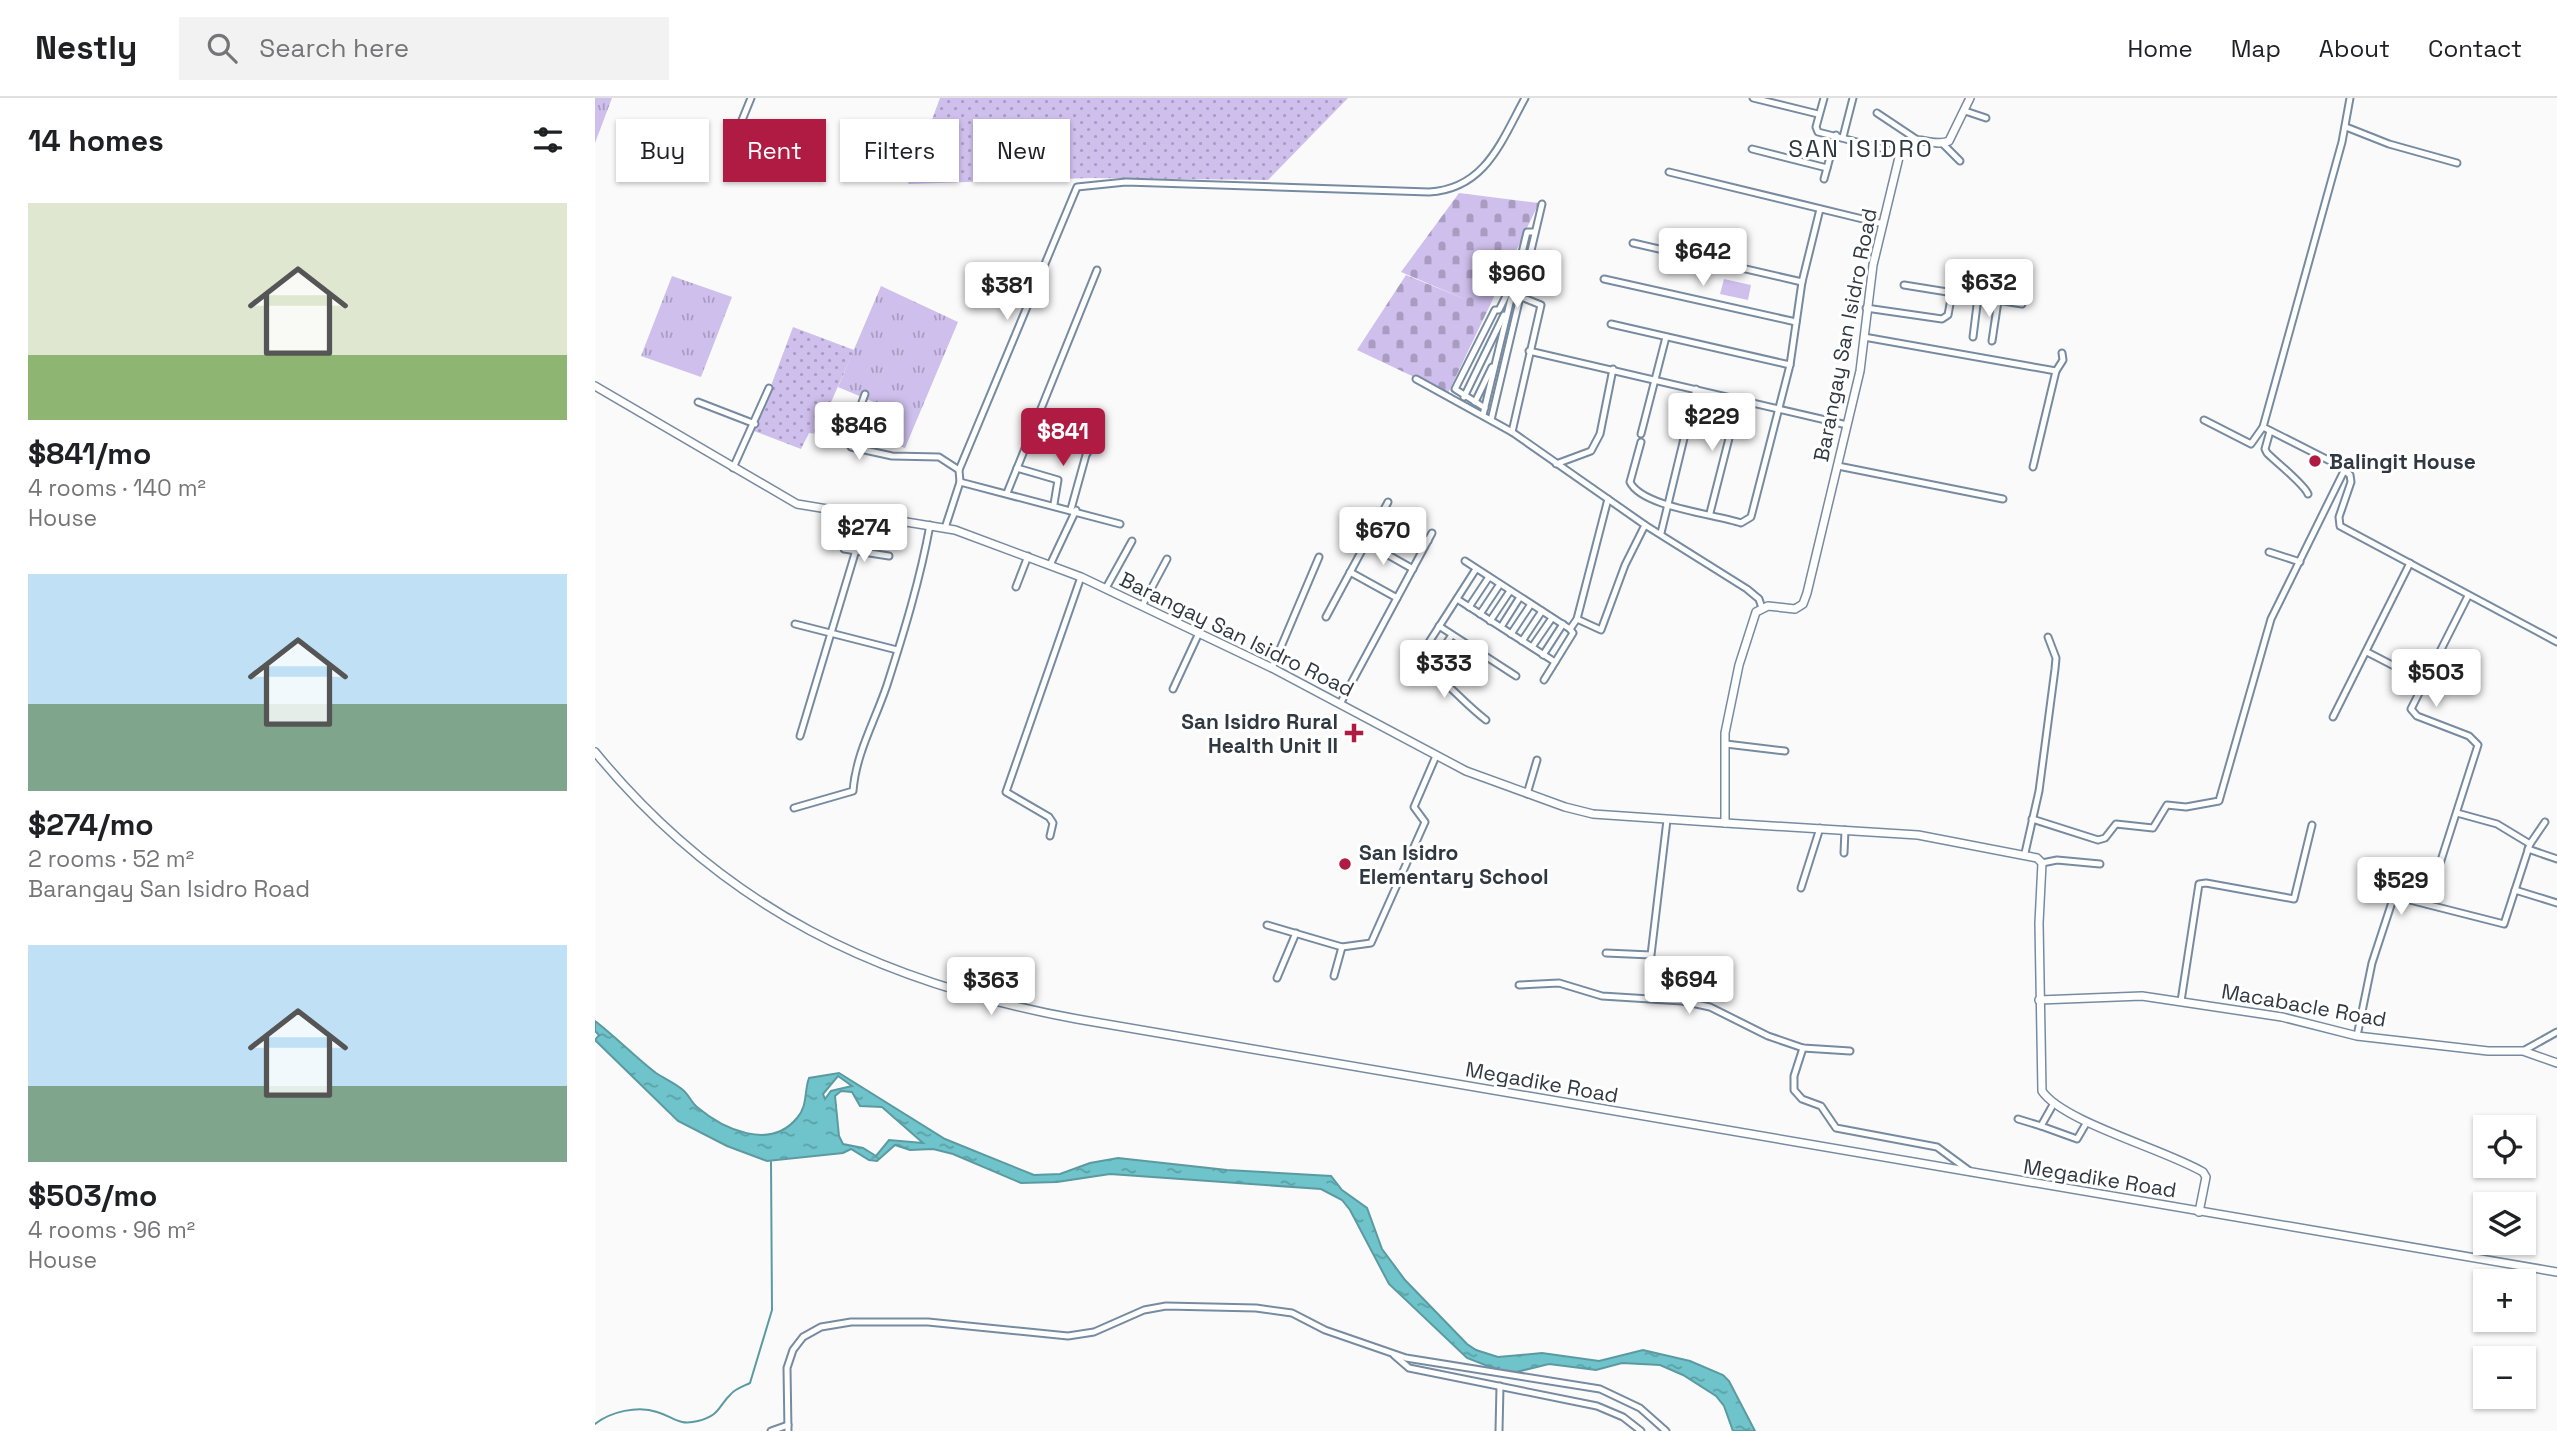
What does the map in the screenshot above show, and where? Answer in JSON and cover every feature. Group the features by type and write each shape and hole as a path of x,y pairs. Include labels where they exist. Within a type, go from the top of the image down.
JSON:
{"street":[{"path":"742,119 751,98"},
{"path":"945,528 960,482 959,470 1077,187 1130,182 1429,192 1455,189 1486,165 1525,98"},
{"path":"1753,98 1818,114"},
{"path":"1824,98 1818,114 1818,132 1900,153 1907,142 1916,139"},
{"path":"1824,179 1853,98"},
{"path":"1943,144 1949,141 1970,98"},
{"path":"2204,420 2251,444 2263,427 2346,127 2350,98"},
{"path":"1965,111 1986,118"},
{"path":"1877,113 1916,139 1943,144 1960,161"},
{"path":"2346,127 2389,144 2457,163"},
{"path":"1752,149 1827,168"},
{"name":"Barangay San Isidro Road","path":"1762,608 1795,609 1803,604 1860,371 1866,308 1900,153"},
{"path":"1669,172 1883,224"},
{"path":"1483,415 1498,364 1511,333 1542,204"},
{"path":"1641,442 1630,482 1637,491 1669,505 1710,513 1741,523 1751,517 1790,365 1802,282 1820,209"},
{"path":"1512,432 1541,305 1504,290 1521,259 1527,232 1535,232"},
{"path":"1633,243 1802,282"},
{"path":"1521,259 1528,262"},
{"path":"1007,493 1097,270"},
{"path":"1604,279 1795,322"},
{"path":"1903,285 2022,304"},
{"path":"1491,420 1496,396 1500,333 1510,302 1510,293"},
{"path":"1485,408 1455,389 1485,329 1510,293"},
{"path":"1866,308 1942,319 1948,315 1952,293"},
{"path":"1973,337 1979,297"},
{"path":"1992,341 1998,301"},
{"path":"1611,324 1790,365"},
{"path":"1485,329 1511,333"},
{"path":"1464,397 1488,349 1500,333"},
{"path":"1641,434 1666,337"},
{"path":"1864,337 2056,371"},
{"path":"1478,344 1497,355"},
{"path":"1529,351 1847,425"},
{"path":"2033,467 2056,371 2063,360 2062,353"},
{"path":"1475,402 1498,364"},
{"path":"1556,464 1591,451 1600,434 1613,369"},
{"path":"1416,379 1512,432 1645,525 1759,598 1762,608 1752,618 1729,712 1725,822"},
{"name":"Barangay San Isidro Road","path":"595,386 733,468 810,508 930,525 987,539 1143,604 1272,668 1436,756 1527,794 1593,814 1918,835 2025,853"},
{"path":"733,468 769,388"},
{"path":"1661,533 1696,389"},
{"path":"865,394 848,441 851,447 892,456 939,457 959,470"},
{"path":"1488,394 1496,396"},
{"path":"1710,513 1739,399"},
{"path":"698,402 755,424"},
{"path":"2263,427 2345,469 2351,482 2339,523 2468,596 2557,642"},
{"path":"2270,431 2265,449 2267,453 2288,475 2304,485 2308,494"},
{"path":"1050,565 1074,510 1086,455 1096,439"},
{"path":"1838,466 2003,499"},
{"path":"1017,468 1057,480 1060,484 1055,504"},
{"path":"2032,818 2098,840 2105,838 2116,824 2153,828 2167,805 2186,807 2219,801 2267,630 2345,469"},
{"path":"960,482 1055,504 1120,524"},
{"path":"1570,629 1577,619 1608,499"},
{"path":"1326,617 1388,502"},
{"path":"1382,514 1428,541"},
{"path":"794,808 853,791 861,750 887,686 919,584 930,525"},
{"path":"1577,619 1601,629 1625,565 1645,525"},
{"path":"1340,704 1432,533"},
{"path":"1106,588 1132,541"},
{"path":"1367,543 1413,569"},
{"path":"844,549 889,556"},
{"path":"800,736 856,550"},
{"path":"2269,552 2300,562"},
{"path":"1016,587 1028,556"},
{"path":"1272,668 1319,557"},
{"path":"1143,604 1167,559"},
{"path":"1465,561 1570,629 1573,634 1544,680"},
{"path":"2333,717 2410,563"},
{"path":"1476,569 1416,662 1441,675 1460,699 1486,720"},
{"path":"1350,572 1397,598"},
{"path":"1050,836 1053,823 1049,817 1006,792 1081,577"},
{"path":"1469,607 1489,577"},
{"path":"1480,614 1500,584"},
{"path":"1490,621 1510,591"},
{"path":"2427,904 2478,745 2469,736 2412,713 2412,705 2468,596"},
{"path":"1500,627 1520,597"},
{"path":"1457,599 1555,662"},
{"path":"1511,634 1531,604"},
{"path":"1522,641 1542,611"},
{"path":"1532,648 1552,618"},
{"path":"795,624 897,650"},
{"path":"1543,655 1563,624"},
{"path":"1439,626 1516,676"},
{"path":"1173,689 1199,633"},
{"path":"1436,658 1452,635"},
{"path":"2048,637 2056,658 2055,669 2039,791 2025,853 2042,863 2057,860 2100,864"},
{"path":"1446,665 1462,642"},
{"path":"1457,672 1472,648"},
{"path":"1423,650 1470,681"},
{"path":"2367,652 2425,682"},
{"path":"1726,744 1785,751"},
{"name":"Megadike Road","path":"595,752 664,826 708,865 749,894 850,952 946,990 1077,1020 2557,1272"},
{"path":"1267,925 1342,947 1369,944 1375,937 1425,822 1424,817 1414,807 1436,756"},
{"path":"1527,794 1537,760"},
{"path":"1525,772 1533,775"},
{"path":"2458,813 2497,824 2529,846 2557,859"},
{"path":"1606,953 1651,955 1667,820"},
{"path":"2357,1036 2372,963 2394,896 2504,923 2529,846 2545,822"},
{"path":"2181,1001 2199,884 2294,899 2312,825"},
{"path":"1801,888 1820,827"},
{"path":"1844,853 1845,830"},
{"path":"2042,863 2040,1085 2045,1096 2054,1103 2088,1122 2138,1141 2203,1172 2206,1177 2199,1212"},
{"path":"2515,890 2557,903"},
{"path":"1277,978 1296,933"},
{"path":"1334,976 1342,947"},
{"path":"1519,985 1559,983 1602,996 1692,1003 1718,1010 1768,1036 1803,1048 1850,1051"},
{"name":"Macabacle Road","path":"2039,1000 2142,996 2282,1017 2357,1036 2488,1051 2523,1051 2557,1032"},
{"path":"1803,1048 1794,1076 1794,1090 1802,1099 1821,1106 1836,1128 1930,1145 1973,1173"},
{"path":"2523,1051 2557,1063"},
{"path":"2041,1126 2054,1103"},
{"path":"2018,1119 2077,1139 2088,1122"},
{"path":"771,1431 788,1428 787,1368 793,1350 803,1337 821,1327 851,1322 928,1321 1068,1336 1094,1332 1144,1310 1166,1306 1256,1308 1292,1313 1325,1330 1392,1353 1501,1376 1600,1389 1640,1408 1666,1431"},
{"path":"1392,1353 1409,1368 1597,1406 1623,1417 1641,1431"},
{"path":"1499,1431 1500,1386"}],"green space":[{"path":"595,98 612,98 595,143"},
{"path":"940,98 1348,98 1268,180 1070,179 1070,119 973,119 973,182 908,184 959,182 959,119 932,119"},
{"path":"1459,193 1539,203 1448,393 1357,350 1406,275 1472,302 1401,272"},
{"path":"672,276 732,297 701,377 641,356"},
{"path":"1724,279 1751,285 1748,300 1720,294"},
{"path":"881,286 958,322 905,448 890,443 896,426 895,411 838,387"},
{"path":"793,327 854,350 817,434 809,433 801,449 754,431"}],"water":[{"path":"595,1021 656,1073 677,1085 708,1115 733,1129 747,1133 760,1135 786,1128 803,1109 809,1078 839,1073 945,1139 1034,1175 1060,1174 1090,1163 1118,1158 1227,1170 1331,1176 1342,1190 1367,1208 1382,1249 1405,1280 1476,1350 1498,1357 1542,1353 1599,1361 1643,1350 1690,1361 1723,1375 1729,1381 1755,1431 1733,1431 1724,1406 1716,1396 1683,1375 1660,1365 1622,1363 1596,1370 1549,1364 1508,1374 1467,1358 1389,1284 1350,1210 1342,1200 1321,1189 1110,1174 1057,1182 1021,1183 953,1154 933,1149 910,1150 895,1145 877,1161 869,1160 851,1149 843,1153 767,1161 727,1146 678,1121 595,1040 599,1035 595,1031","holes":["838,1076 852,1086 831,1091 825,1099 823,1094","841,1091 852,1092 860,1106 882,1107 923,1143 889,1140 876,1156 863,1148 843,1144 839,1136 835,1096"]}],"waterway":[{"path":"595,1424 616,1413 641,1409 681,1422 698,1421 715,1413 733,1392 750,1383 772,1310 771,1162"}],"place":[{"name":"Balingit House","path":"2315,461"},
{"name":"San Isidro Rural Health Unit II","path":"1354,733"},
{"name":"San Isidro Elementary School","path":"1345,864"}],"district":[{"name":"SAN ISIDRO","path":"1861,148"}]}
